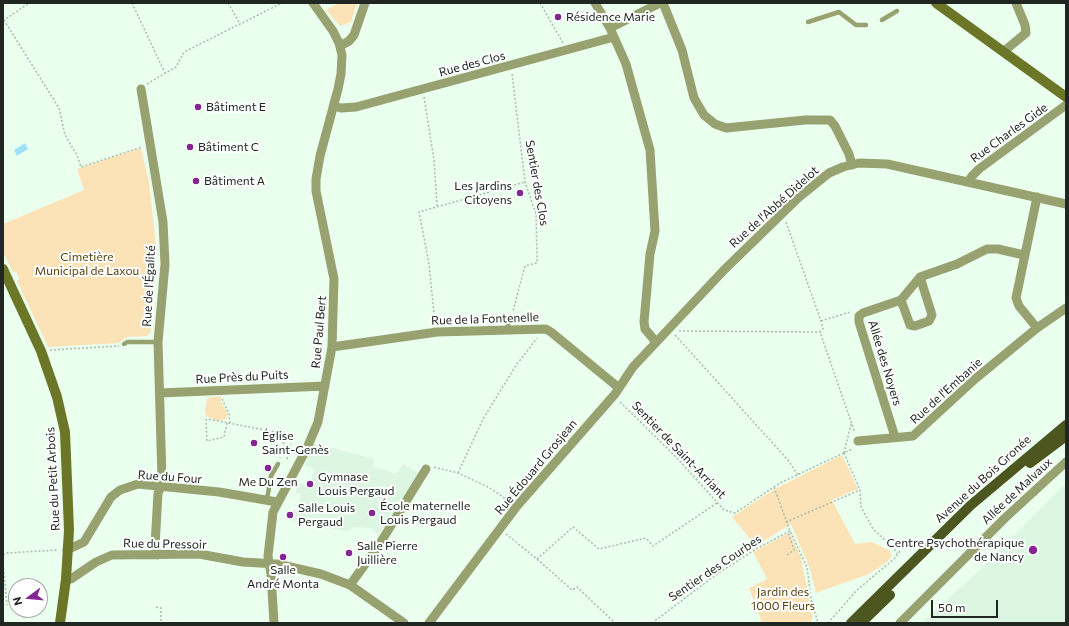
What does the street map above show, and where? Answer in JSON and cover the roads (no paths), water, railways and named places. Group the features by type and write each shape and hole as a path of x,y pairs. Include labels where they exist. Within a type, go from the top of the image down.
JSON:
{"main road":[{"name":"Avenue du Bois Gronée","path":"851,623 971,504 1066,425"},
{"name":"Avenue du Bois Gronée","path":"861,623 977,509 1028,465 1066,436"}],"street":[{"path":"313,3 333,31 340,46 349,41 354,35 364,3"},
{"path":"595,3 610,28 626,64 651,155 655,231 650,254 644,322 650,336 656,342"},
{"path":"610,28 660,3"},
{"path":"663,3 682,50 694,98 704,115 715,124 726,128 805,120 830,120 835,126 849,154 852,165"},
{"path":"936,3 1066,97"},
{"path":"1003,52 1026,34 1025,24 1016,3"},
{"name":"Rue des Clos","path":"334,106 341,108 356,107 566,52 614,37"},
{"name":"Rue Paul Bert","path":"274,623 268,543 273,512 277,502 290,481 318,422 332,347 334,279 316,190 316,179 320,156 334,106 342,68 340,46"},
{"name":"Rue de l'Égalité","path":"141,89 163,222 165,257 158,342 161,487 158,493 155,546 157,555"},
{"name":"Rue Charles Gide","path":"968,182 979,169 1066,105"},
{"name":"Rue de l'Abbé Didelot","path":"671,331 719,275 783,213 820,180 838,169 867,163 887,164 1066,204"},
{"path":"1037,197 1016,298 1019,306 1037,328"},
{"path":"920,277 932,315 929,321 915,326 910,325 901,300 920,277 957,264 987,249 998,248 1024,255"},
{"name":"Rue du Petit Arbois","path":"3,269 41,350 55,391 63,423 66,446 69,530 66,580 60,623"},
{"name":"Allée des Noyers","path":"895,437 859,322 859,316 863,312 901,300"},
{"name":"Rue de l'Embanie","path":"858,440 916,434 970,383 1037,328 1066,308"},
{"name":"Rue de la Fontenelle","path":"332,347 437,332 537,328 551,332 619,388"},
{"name":"Rue Édouard Grosjean","path":"429,623 517,506 613,396 633,367 656,342 671,331"},
{"name":"Rue Près du Puits","path":"160,393 325,386"},
{"name":"Allée de Malvaux","path":"900,623 1005,518 1066,462"},
{"path":"350,585 379,545 426,469"},
{"name":"Rue du Four","path":"67,550 84,542 107,501 117,491 138,484 220,492 267,499 277,502"},
{"name":"Rue du Pressoir","path":"66,580 72,578 96,562 112,555 192,554 262,565 269,563 321,574 350,585 404,623"}],"lane":[{"path":"882,20 897,11"},
{"path":"808,22 840,12 856,25 866,25"},
{"path":"506,329 512,317"},
{"path":"124,344 127,342 158,342"},
{"path":"267,499 272,476 278,464"}],"water":[{"path":"25,143 28,149 17,156 14,150"}],"place":[{"name":"Résidence Marie","path":"558,17"},
{"name":"Bâtiment E","path":"198,107"},
{"name":"Bâtiment C","path":"190,147"},
{"name":"Bâtiment A","path":"196,181"},
{"name":"Les Jardins Citoyens","path":"520,193"},
{"name":"Église Saint-Genès","path":"254,443"},
{"name":"Me Du Zen","path":"268,468"},
{"name":"Gymnase Louis Pergaud","path":"310,484"},
{"name":"École maternelle Louis Pergaud","path":"372,513"},
{"name":"Salle Louis Pergaud","path":"290,515"},
{"name":"Centre Psychothérapique de Nancy","path":"1033,550"},
{"name":"Salle Pierre Juillière","path":"349,553"},
{"name":"Salle André Monta","path":"283,557"}],"park label":[{"name":"Cimetière Municipal de Laxou","path":"87,264"},
{"name":"Jardin des 1000 Fleurs","path":"783,599"}]}
